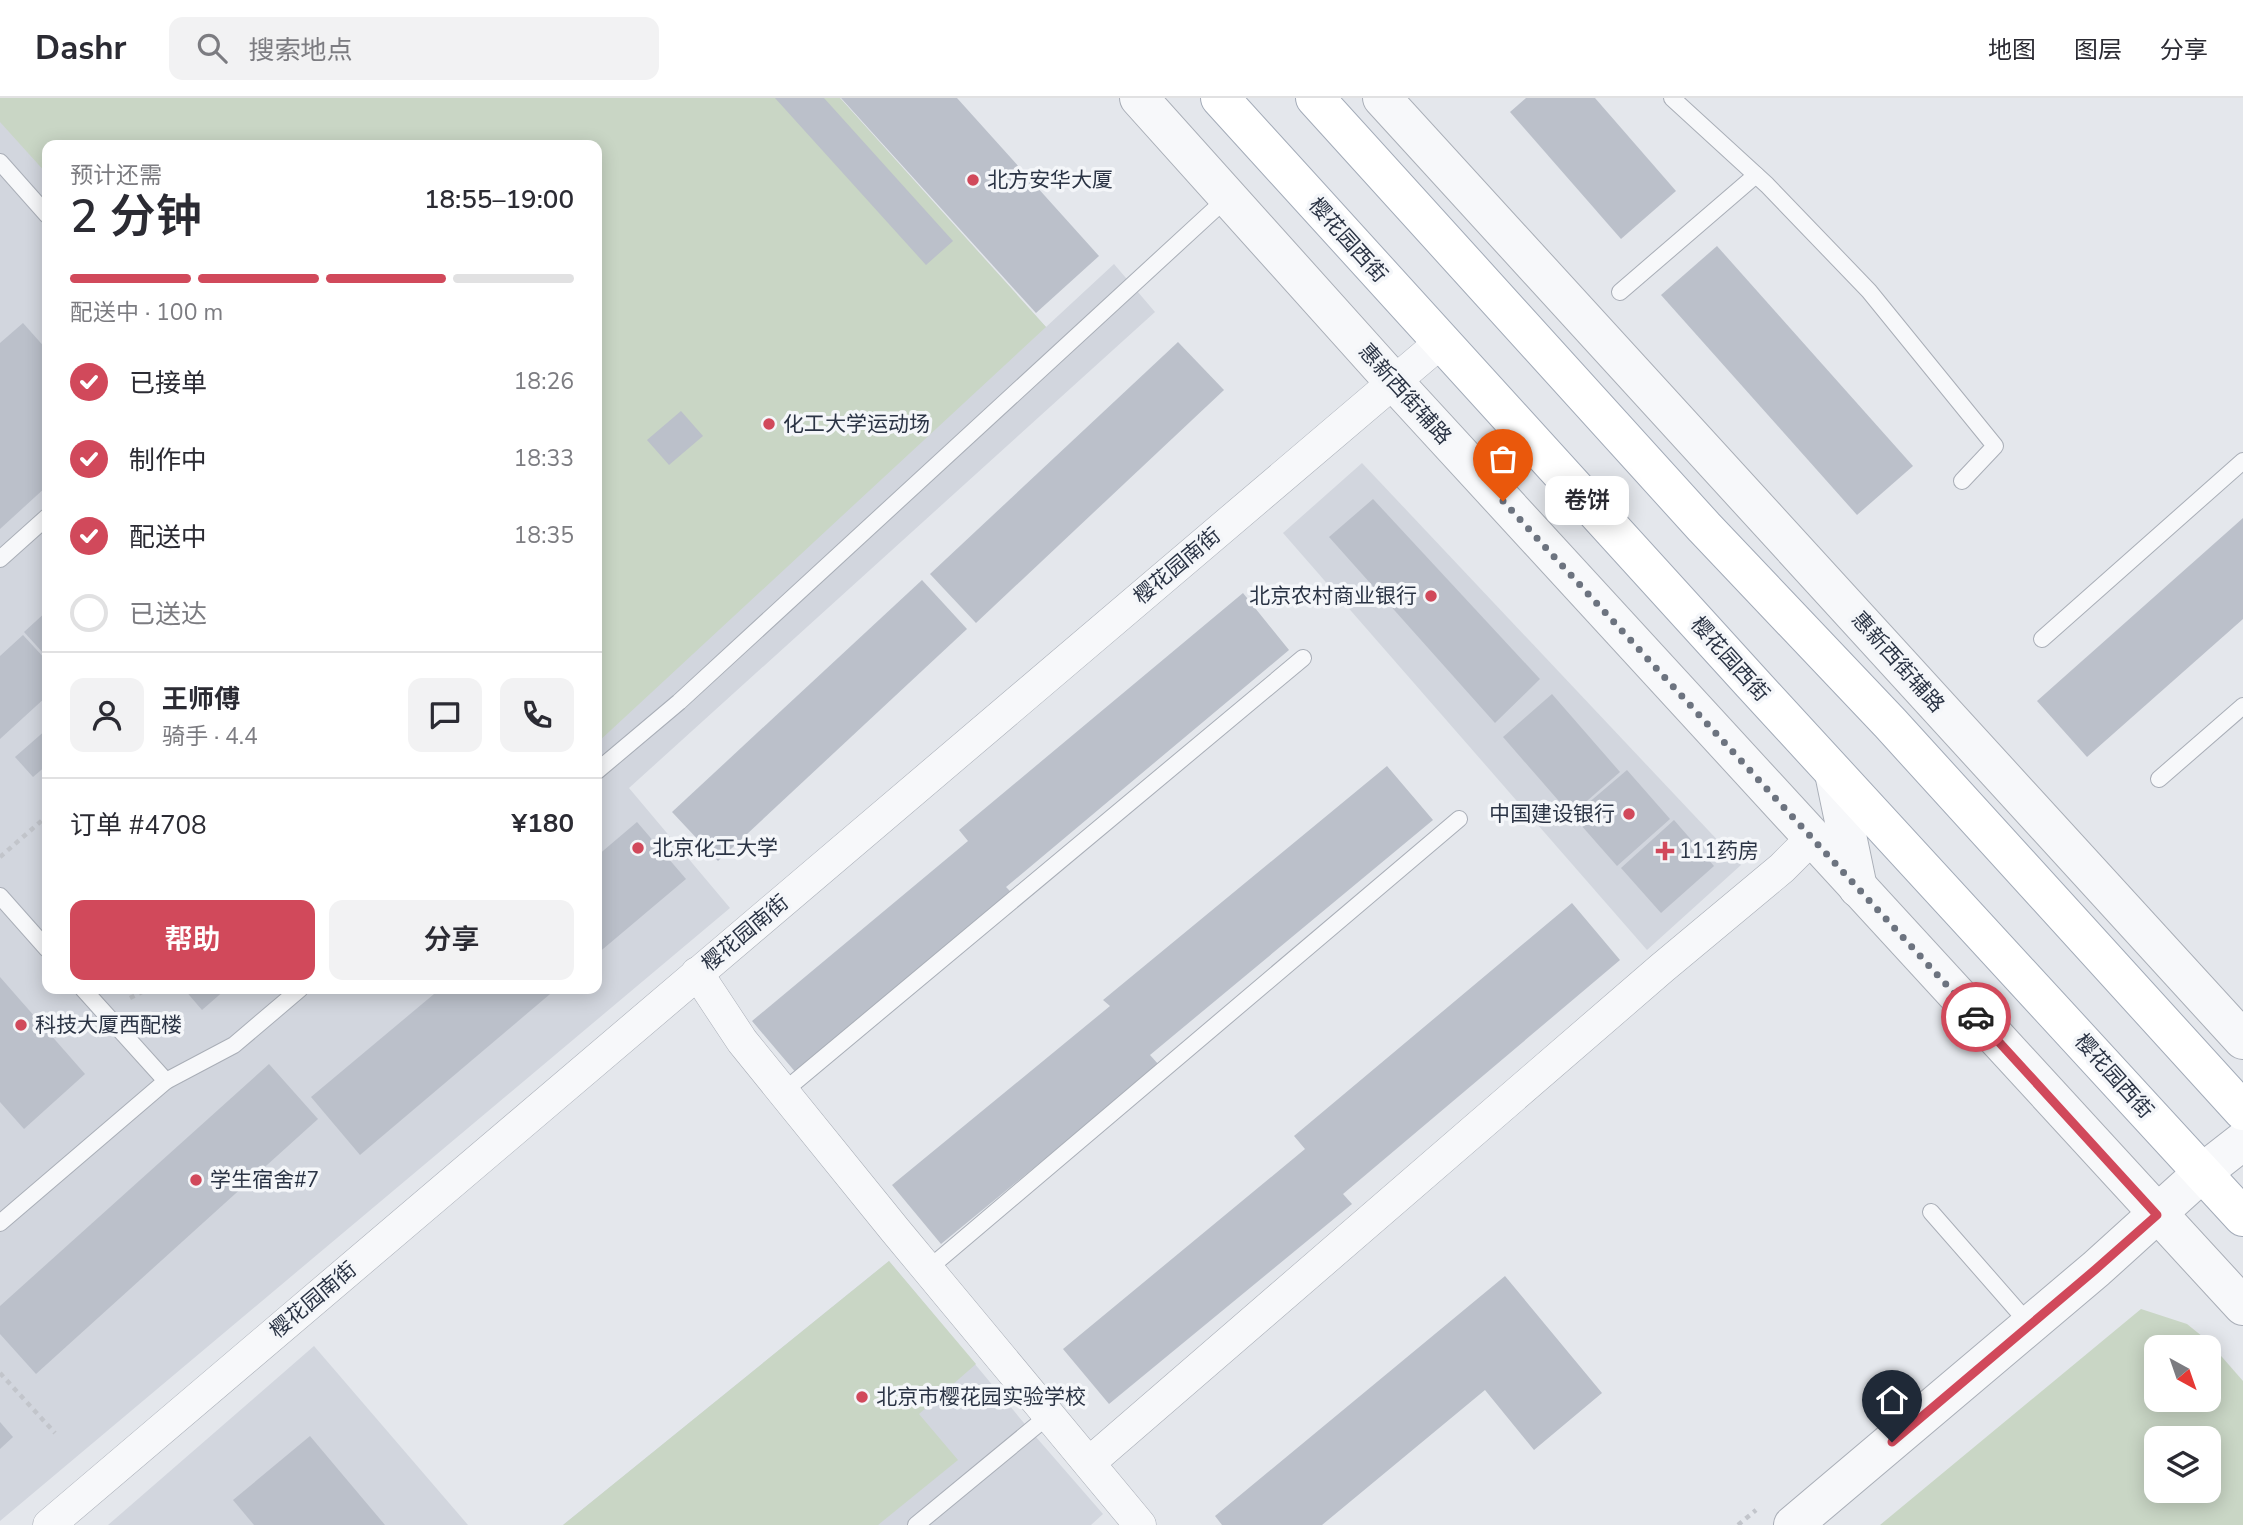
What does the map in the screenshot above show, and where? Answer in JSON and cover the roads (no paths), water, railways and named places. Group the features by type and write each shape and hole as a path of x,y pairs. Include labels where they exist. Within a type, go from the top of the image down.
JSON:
{"main road":[{"name":"樱花园西街","path":"1220,98 1834,773 2243,1217"},
{"path":"1315,98 1704,527 1890,723 2243,1111"}],"street":[{"name":"惠新西街辅路","path":"1139,98 1394,382 2243,1306"},
{"name":"惠新西街辅路","path":"1382,98 2243,1040"},
{"name":"樱花园南街","path":"49,1525 1441,342"},
{"path":"1834,773 1858,888"},
{"path":"1089,1463 1662,968 1782,868 1812,838"},
{"path":"697,973 743,1041 1140,1525"},
{"path":"1793,1525 2030,1325 2202,1173 2243,1142"}],"lane":[{"path":"1672,98 1756,175 1869,291 1994,446 1962,481"},
{"path":"0,162 42,209"},
{"path":"1620,292 1756,175"},
{"path":"602,767 679,702 1228,197"},
{"path":"2042,639 2243,461"},
{"path":"0,559 42,521"},
{"path":"784,1091 1303,658"},
{"path":"2160,779 2243,706"},
{"path":"928,1269 1459,819"},
{"path":"0,896 42,943"},
{"path":"87,994 166,1082"},
{"path":"0,1223 166,1082 234,1045 294,994"},
{"path":"1931,1212 2030,1325"},
{"path":"916,1525 1048,1416"}],"place":[{"name":"北方安华大厦","path":"973,180"},
{"name":"化工大学运动场","path":"769,424"},
{"name":"卷饼","path":"1503,501"},
{"name":"北京农村商业银行","path":"1431,596"},
{"name":"中国建设银行","path":"1629,814"},
{"name":"北京化工大学","path":"638,848"},
{"name":"111药房","path":"1665,851"},
{"name":"科技大厦西配楼","path":"21,1025"},
{"name":"学生宿舍#7","path":"196,1180"},
{"name":"北京市樱花园实验学校","path":"862,1397"}]}
